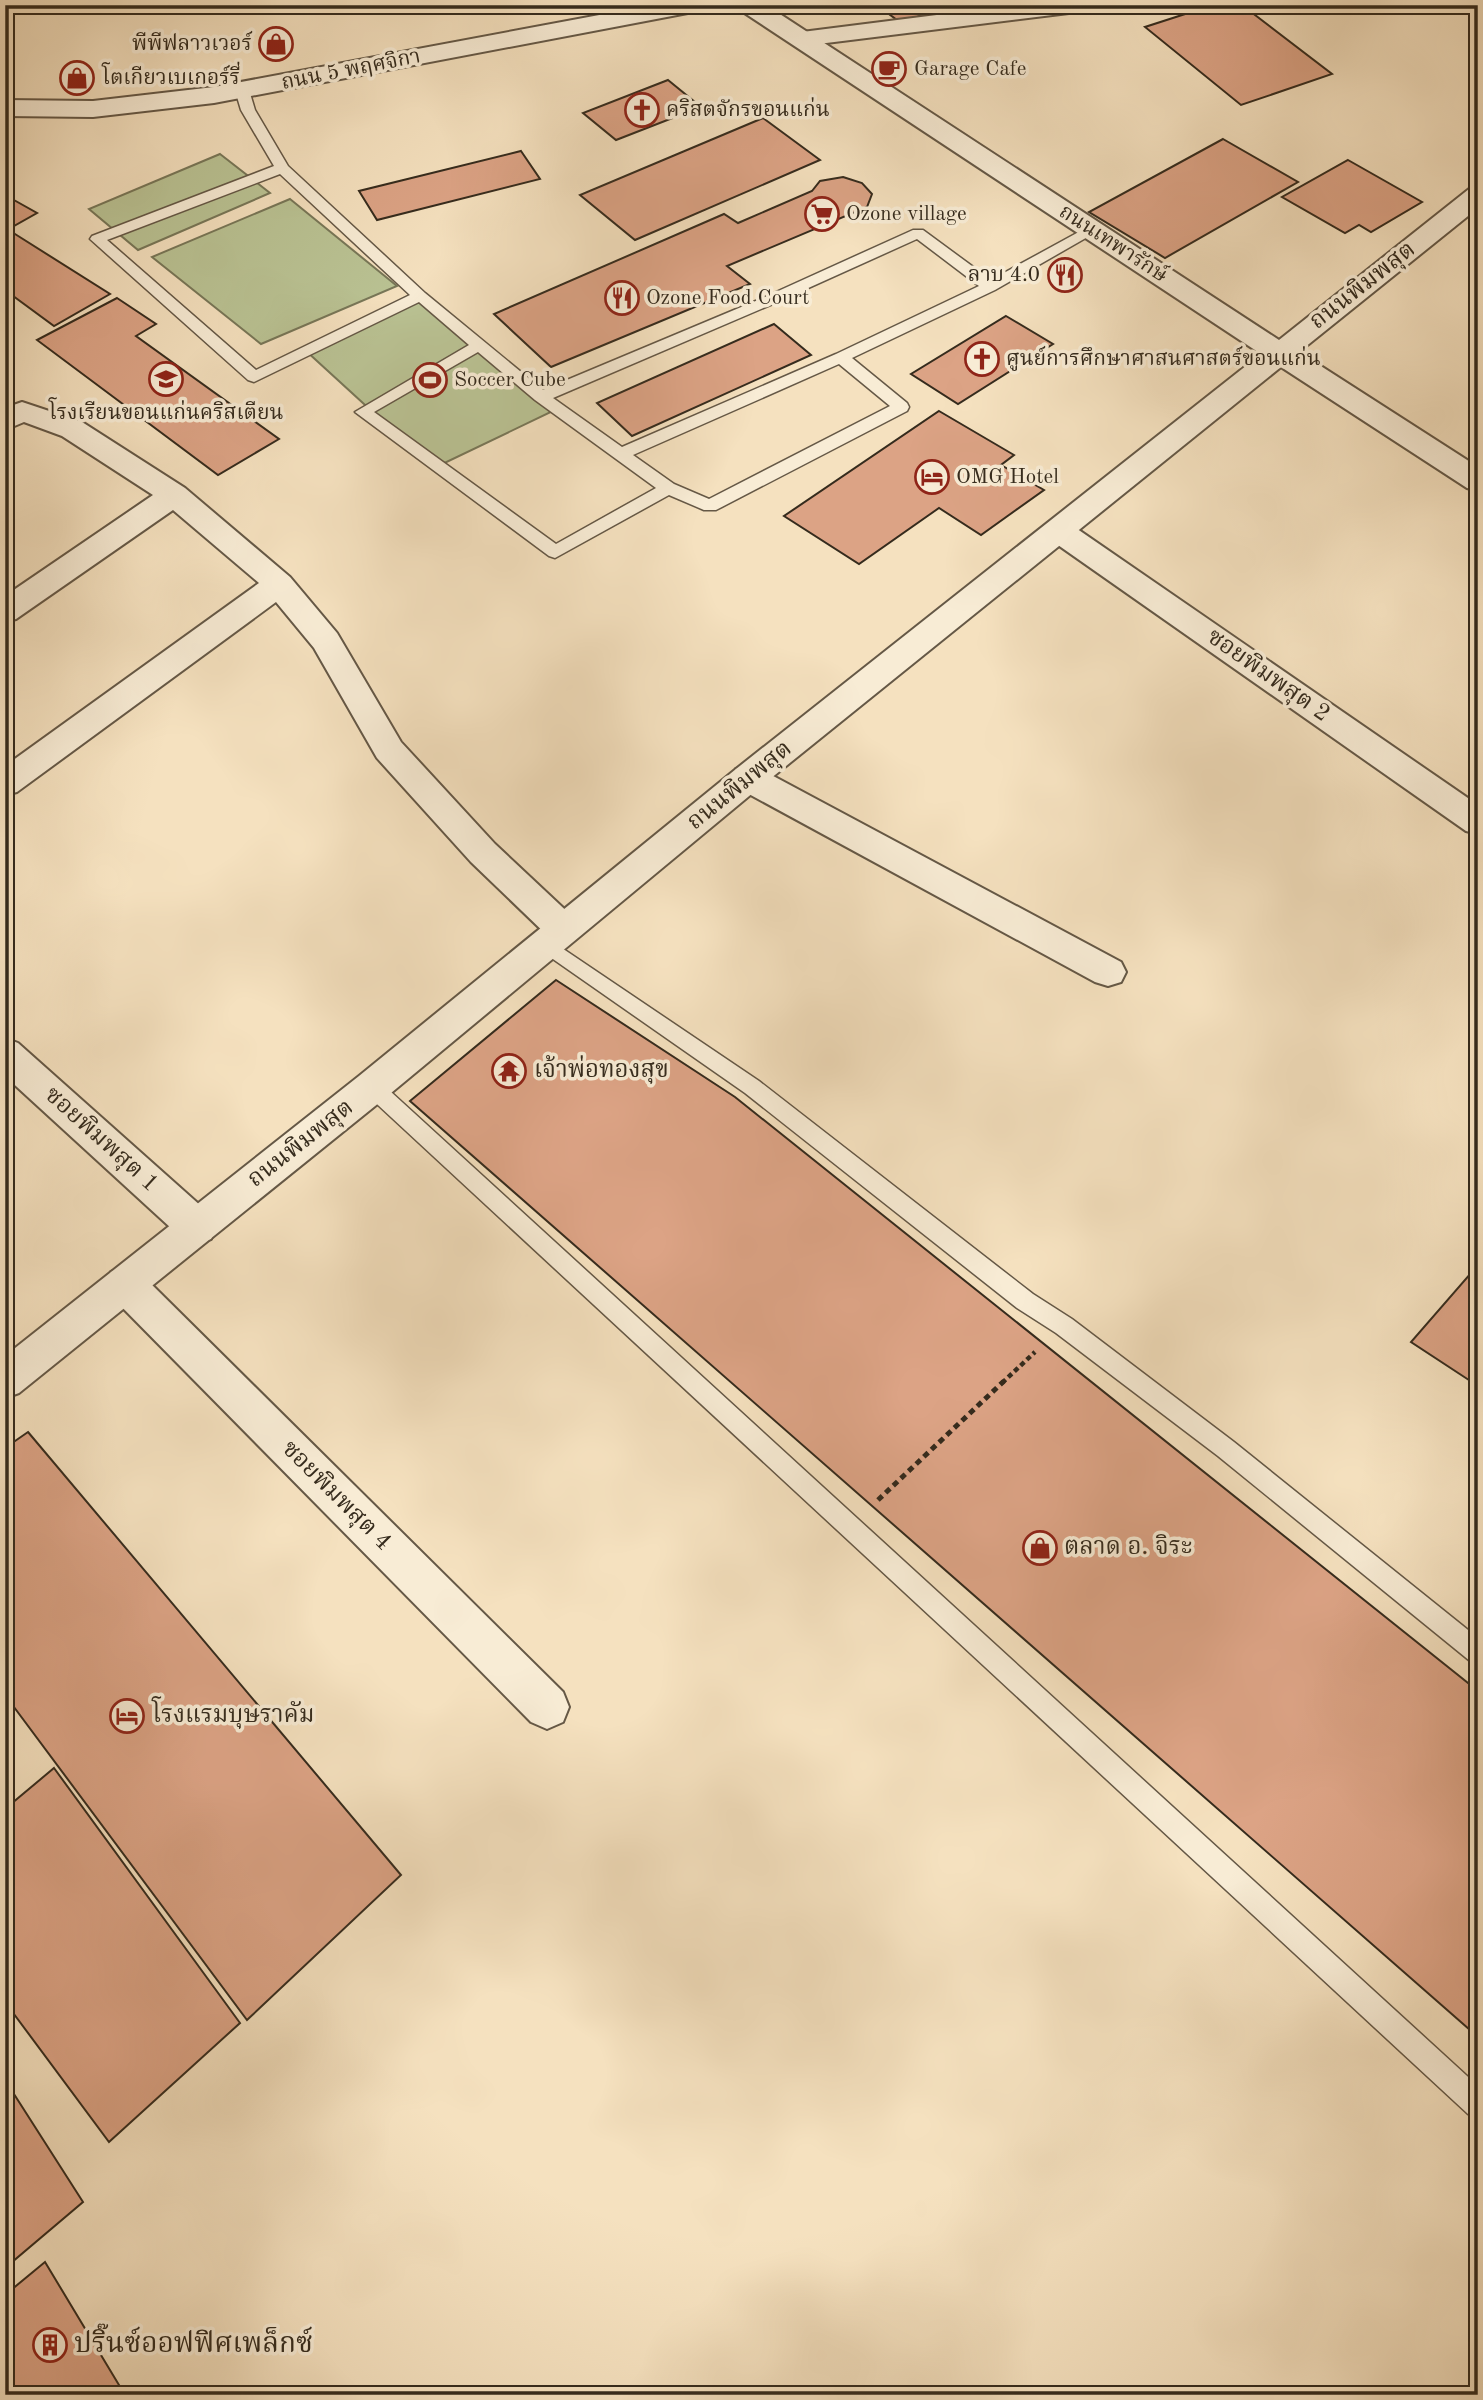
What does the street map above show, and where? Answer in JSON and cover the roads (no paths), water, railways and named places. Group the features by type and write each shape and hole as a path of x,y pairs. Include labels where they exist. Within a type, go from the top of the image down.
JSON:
{"street":[{"name":"ถนน 5 พฤศจิกา","path":"5,108 93,109 242,90 693,5"},
{"name":"ถนนเทพารักษ์","path":"750,5 1091,231 1478,481"},
{"path":"802,39 1077,5"},
{"name":"ถนนพิมพสุต","path":"5,1380 372,1087 748,778 1478,195"},
{"path":"5,421 22,411 72,429 174,495 279,584 326,641 389,750 555,937"},
{"path":"5,611 174,495"},
{"name":"ซอยพิมพสุต 2","path":"1059,531 1478,822"},
{"path":"5,783 279,584"},
{"path":"748,778 1108,972"},
{"name":"ซอยพิมพสุต 1","path":"5,1054 197,1227"},
{"name":"ซอยพิมพสุต 4","path":"125,1284 547,1707"}],"lane":[{"path":"242,90 248,110 282,168 478,346 541,397 668,488 710,506 901,407 841,357"},
{"path":"282,168 97,239 254,377 420,296"},
{"path":"621,454 841,357 990,287 1091,231"},
{"path":"541,397 770,300 919,233 990,287"},
{"path":"478,346 363,412 555,552 668,488"},
{"path":"555,937 1025,1301 1064,1326 1226,1449 1478,1653"},
{"path":"372,1087 1478,2104"}],"place":[{"name":"พีพีฟลาวเวอร์","path":"276,44"},
{"name":"Garage Cafe","path":"889,69"},
{"name":"โตเกียวเบเกอร์รี่","path":"77,78"},
{"name":"คริสตจักรขอนแก่น","path":"642,110"},
{"name":"Ozone village","path":"822,214"},
{"name":"ลาบ 4.0","path":"1065,275"},
{"name":"Ozone Food Court","path":"622,298"},
{"name":"ศูนย์การศึกษาศาสนศาสตร์ขอนแก่น","path":"982,359"},
{"name":"โรงเรียนขอนแก่นคริสเตียน","path":"166,379"},
{"name":"Soccer Cube","path":"430,380"},
{"name":"OMG Hotel","path":"932,477"},
{"name":"เจ้าพ่อทองสุข","path":"509,1071"},
{"name":"ตลาด อ. จิระ","path":"1040,1548"},
{"name":"โรงแรมบุษราคัม","path":"127,1716"},
{"name":"ปริ๊นซ์ออฟฟิศเพล็กซ์","path":"50,2345"}]}
